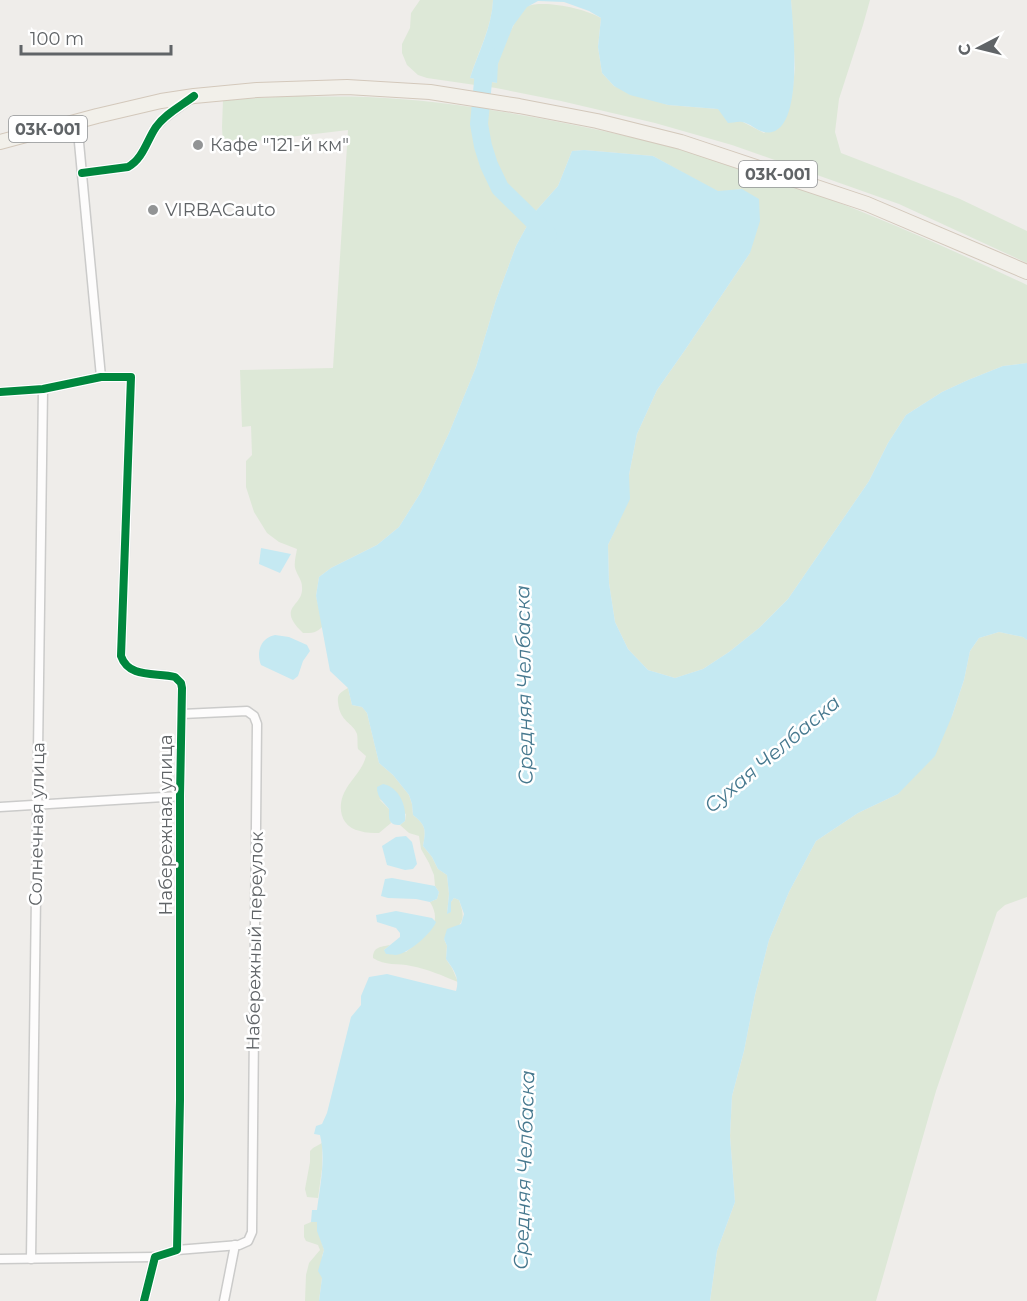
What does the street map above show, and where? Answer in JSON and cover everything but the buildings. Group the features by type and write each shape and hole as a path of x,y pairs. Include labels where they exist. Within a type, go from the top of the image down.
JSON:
{"main road":[{"name":"03К-001","path":"0,142 161,101 194,96 257,90 337,87 430,93 519,106 597,121 681,142 867,204 1027,272"}],"street":[{"path":"81,173 128,167 135,163 157,126 194,96"},
{"path":"0,392 43,389 100,377 77,121"},
{"name":"Набережная улица","path":"100,377 131,377 121,656 129,669 175,677 181,683 182,688 177,1250"},
{"name":"Солнечная улица","path":"31,1258 43,389"},
{"name":"Набережный переулок","path":"182,714 247,711 254,716 257,724 252,1232 248,1241 235,1245"},
{"path":"0,807 180,796"},
{"path":"0,1259 155,1257 177,1250 235,1245 224,1301"},
{"path":"144,1301 155,1257"}],"green space":[{"path":"420,0 493,0 487,30 470,78 497,83 499,58 514,25 527,6 544,4 564,6 601,18 598,47 602,73 614,86 668,105 718,109 764,133 787,115 792,95 795,68 791,0 870,0 839,99 835,132 841,153 960,199 1027,231 1027,263 899,204 732,145 655,123 561,101 418,75 407,65 402,53 402,44 410,28 411,13"},
{"path":"299,96 421,101 526,116 673,148 797,186 903,229 1027,285 1027,363 1003,366 968,380 942,392 906,415 888,443 869,481 788,599 759,628 703,669 675,678 648,670 628,649 615,622 609,583 608,545 629,499 629,475 637,434 657,390 750,253 742,189 718,192 653,156 572,151 558,186 534,213 516,246 496,300 476,367 449,433 421,492 399,527 377,545 331,568 319,577 316,596 323,626 314,632 303,633 291,617 293,607 301,594 302,584 295,566 297,549 279,542 267,533 254,512 246,487 246,461 252,455 251,426 242,427 240,370 333,368 348,130 223,145 222,127 223,100"},
{"path":"999,632 1027,640 1027,897 1005,905 997,912 936,1091 876,1301 710,1301 717,1251 735,1202 730,1136 732,1096 769,940 789,892 816,841 858,813 898,794 952,716 964,680 970,651 979,638"},
{"path":"348,688 352,705 362,707 367,713 379,763 393,775 409,795 413,815 424,828 423,846 438,869 447,875 449,894 447,914 454,898 459,900 463,918 444,939 447,946 446,959 458,982 423,969 387,963 373,958 376,950 390,945 384,950 406,952 430,931 435,918 430,902 437,899 439,892 435,886 434,875 429,863 421,849 419,836 409,833 400,825 405,821 406,814 379,799 389,809 391,823 379,833 354,829 342,816 341,805 344,793 366,756 358,749 357,734 339,709 339,695"},
{"path":"322,1143 322,1169 318,1198 307,1197 305,1189 310,1151"},
{"path":"317,1222 324,1250 319,1301 305,1301 309,1263 320,1250 318,1245 306,1241 304,1237 304,1225"}],"water":[{"path":"493,0 791,0 794,73 789,112 782,125 768,133 742,122 728,123 718,109 668,105 630,95 614,86 602,73 598,47 601,18 564,2 538,1 527,7 513,26 498,64 497,83 470,78 487,30"},
{"name":"Сухая Челбаска","path":"572,151 653,156 718,191 742,189 759,199 760,221 750,253 657,390 637,434 629,475 630,499 608,545 609,583 615,622 628,649 648,670 675,678 703,669 729,652 759,628 788,599 869,481 888,443 906,415 942,392 968,380 1003,366 1027,363 1027,640 999,632 979,638 970,651 964,680 952,716 935,756 898,794 858,813 816,841 789,892 769,940 732,1096 730,1136 735,1202 717,1251 710,1301 319,1301 322,1278 318,1271 324,1250 317,1231 317,1222 311,1222 312,1210 317,1210 322,1172 322,1144 320,1135 314,1134 316,1126 322,1124 327,1113 351,1017 361,1005 361,996 369,977 387,974 456,991 457,978 446,959 447,946 444,939 447,929 461,924 464,914 459,900 454,898 451,902 451,912 447,914 449,894 447,875 438,869 423,846 424,828 413,815 409,795 393,775 379,763 367,713 362,707 352,705 348,688 330,671 316,596 319,577 331,568 377,545 399,527 421,492 449,433 476,367 496,300 516,246 534,213 558,186"},
{"path":"261,548 291,554 280,573 259,564"},
{"path":"275,635 289,637 307,645 310,651 303,661 298,676 293,680 261,665 259,655 261,646 266,639"},
{"path":"383,784 393,789 401,798 405,809 405,821 400,825 391,823 389,809 378,794 377,787"},
{"path":"406,836 412,842 417,864 413,869 405,870 387,865 382,846 396,837"},
{"path":"392,878 435,886 439,892 437,899 430,902 381,896 385,879"},
{"path":"396,911 432,918 436,922 425,937 407,951 396,955 386,954 384,950 400,937 400,933 396,928 377,922 376,915"}],"waterway":[{"name":"Средняя Челбаска","path":"489,56 484,71 479,124 489,165 500,188 548,235"}],"cycle path":[{"path":"82,173 128,167 133,164 160,122 194,96"},
{"path":"0,392 43,389 101,377 131,377 121,656 130,668 137,671 175,677 181,683 182,688 177,1250 155,1257 144,1301"}],"place":[{"name":"Кафе \"121-й км\"","path":"198,145"},
{"name":"VIRBACauto","path":"153,210"}]}
